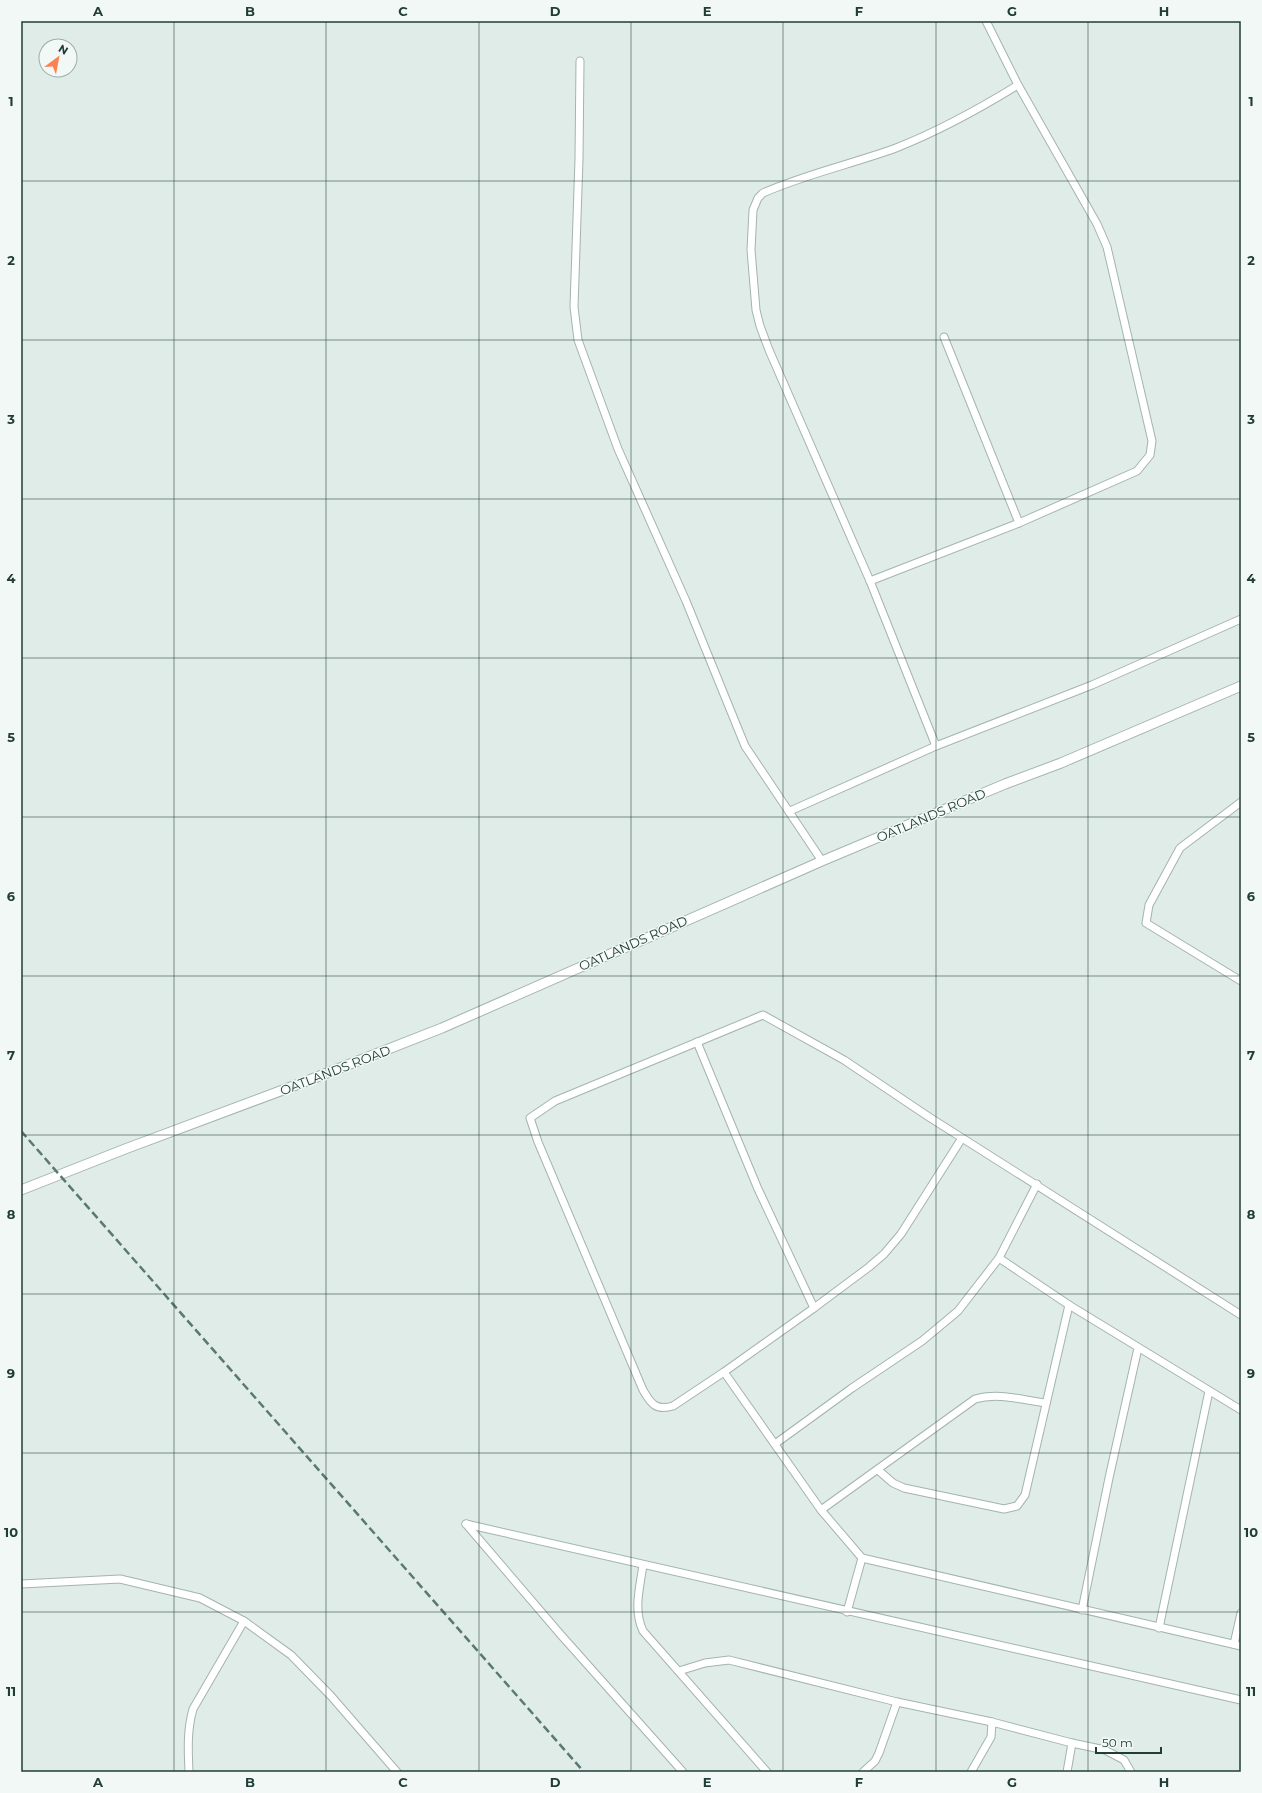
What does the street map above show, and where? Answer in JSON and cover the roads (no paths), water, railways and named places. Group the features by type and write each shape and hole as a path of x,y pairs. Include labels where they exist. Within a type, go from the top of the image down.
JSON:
{"street":[{"path":"870,581 1019,523 1137,471 1150,455 1152,441 1106,247 1097,224 1018,85 986,21"},
{"path":"580,61 578,204 574,308 578,340 618,449 686,601 745,746 822,860"},
{"path":"936,746 870,581 769,350 760,326 754,299 752,257 753,210 758,198 763,193 896,148 948,125 979,109 1018,85"},
{"path":"944,338 1019,523"},
{"path":"790,811 936,746 1092,685 1241,619"},
{"name":"OATLANDS ROAD","path":"21,1190 125,1149 313,1079 442,1028 822,860 1062,763 1241,686"},
{"path":"1241,802 1180,848 1149,905 1146,923 1241,981"},
{"path":"962,1138 893,1244 869,1267 814,1308 674,1406 659,1408 648,1398 643,1390 538,1142 530,1118 555,1101 762,1015 844,1060 962,1138 1241,1315"},
{"path":"697,1042 758,1189 814,1308"},
{"path":"775,1444 852,1388 922,1341 958,1311 999,1258 1036,1184"},
{"path":"999,1258 1069,1305 1241,1410"},
{"path":"878,1470 893,1483 916,1491 1004,1509 1017,1506 1022,1502 1029,1485 1069,1305"},
{"path":"1082,1610 1138,1348"},
{"path":"724,1372 821,1510 862,1558 1159,1628 1238,1645 1241,1613"},
{"path":"1159,1628 1210,1391"},
{"path":"821,1510 975,1400 986,1396 997,1395 1046,1404"},
{"path":"683,1772 561,1635 466,1524 847,1612 1241,1700"},
{"path":"847,1612 862,1558"},
{"path":"643,1565 638,1606 639,1622 644,1631 767,1772"},
{"path":"21,1584 120,1579 200,1598 244,1621 291,1655 331,1696 397,1772"},
{"path":"189,1772 188,1738 189,1723 193,1709 244,1621"},
{"path":"679,1672 705,1663 729,1660 897,1702 992,1722 1072,1743 1106,1750 1124,1760 1131,1772"},
{"path":"863,1772 875,1761 879,1753 897,1702"},
{"path":"971,1772 991,1737 992,1722"},
{"path":"1067,1772 1072,1743"}],"railway":[{"path":"21,1131 584,1772"}]}
